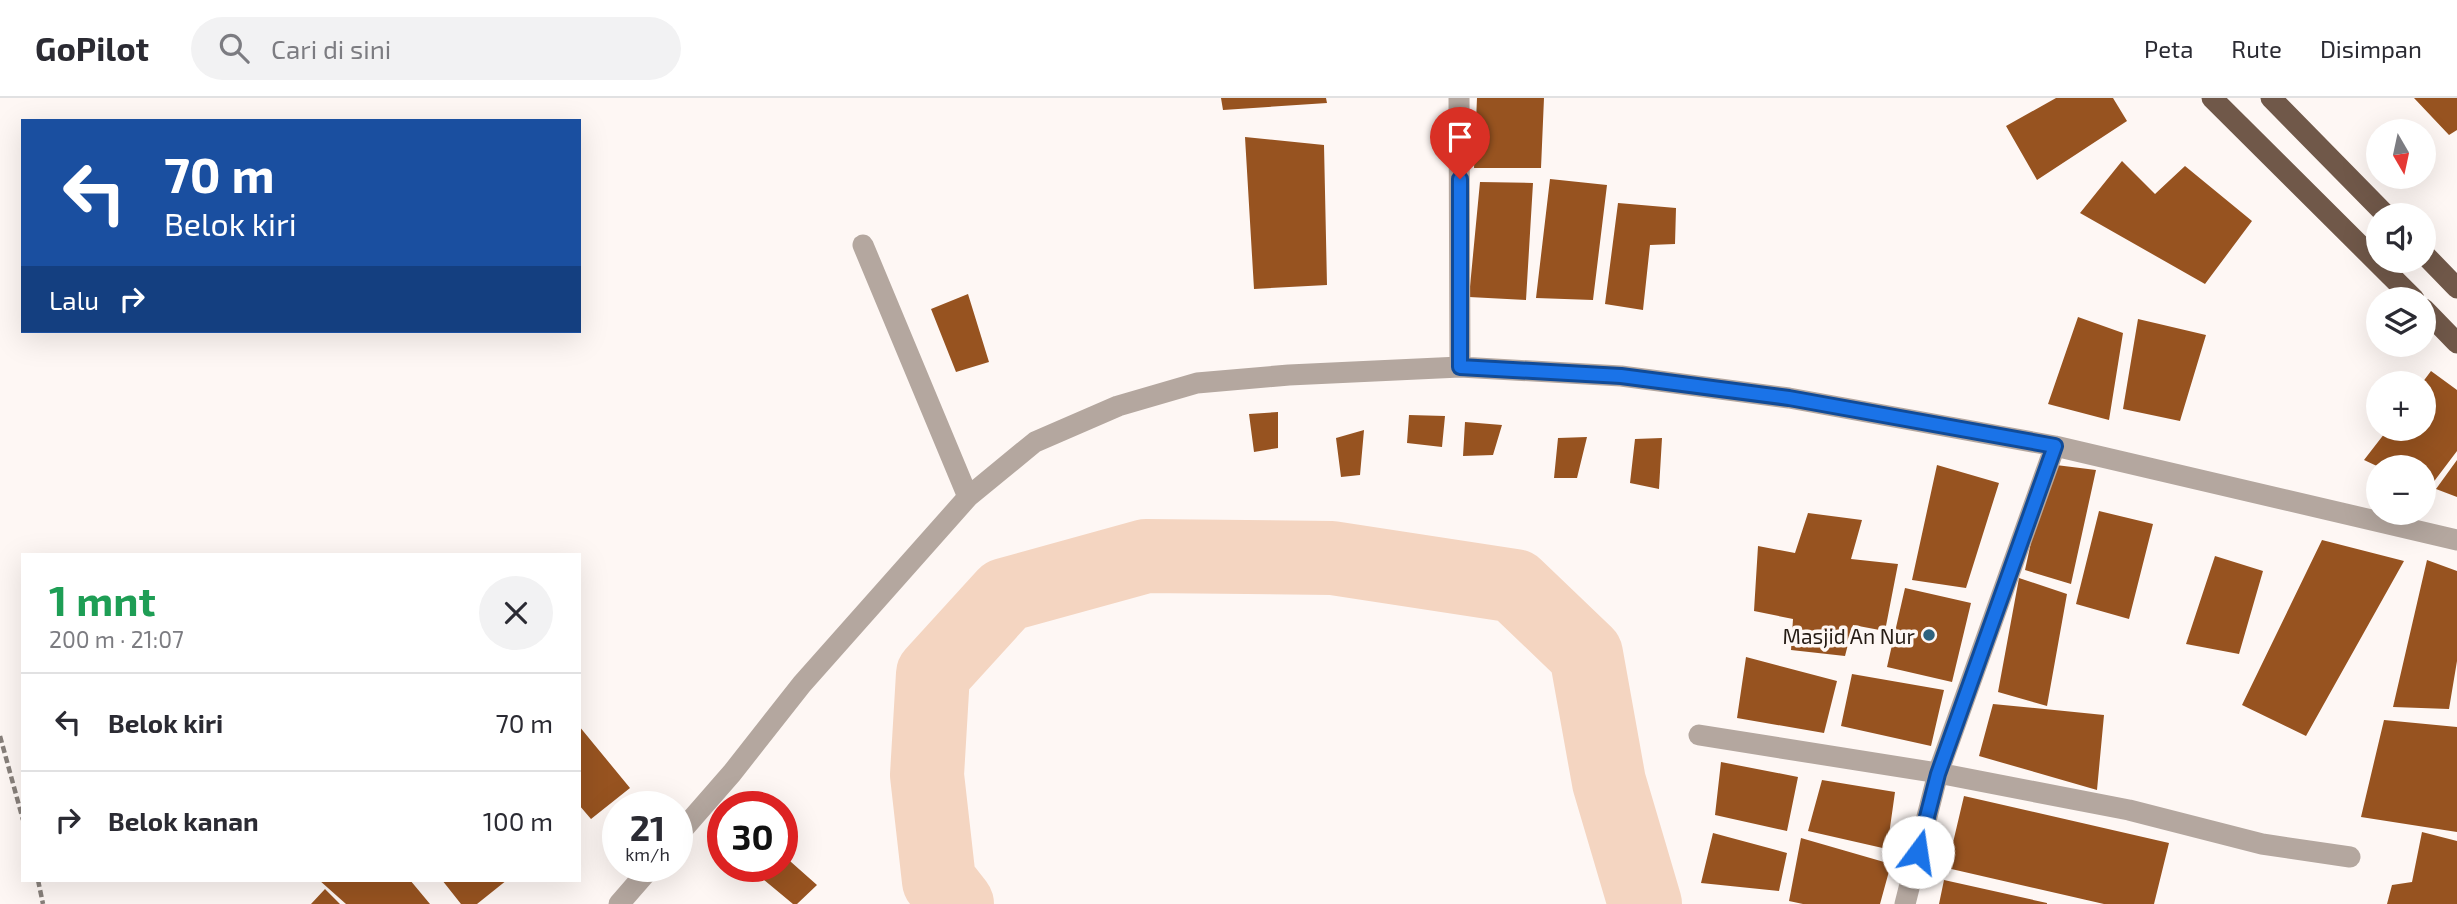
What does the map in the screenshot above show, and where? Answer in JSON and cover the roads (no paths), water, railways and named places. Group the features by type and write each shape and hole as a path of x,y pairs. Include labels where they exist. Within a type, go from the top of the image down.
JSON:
{"highway":[{"path":"2212,98 2402,287"},
{"path":"2271,98 2374,203"},
{"path":"2436,266 2457,288"},
{"path":"2436,321 2457,343"}],"street":[{"path":"1459,98 1460,367"},
{"path":"863,246 968,496"},
{"path":"693,818 802,684 968,496 1035,442 1118,406 1197,383 1289,374 1460,367 1621,376 1763,395 2055,446 2457,540"},
{"path":"1905,904 1938,774 2055,446"},
{"path":"1699,735 1938,774 2129,810 2262,844 2350,857"},
{"path":"619,904 638,882"}],"waterway":[{"path":"957,904 939,881 927,775 933,674 1005,595 1146,556 1332,558 1515,586 1586,654 1609,782 1645,904"}],"place":[{"name":"Masjid An Nur","path":"1929,635"}]}
